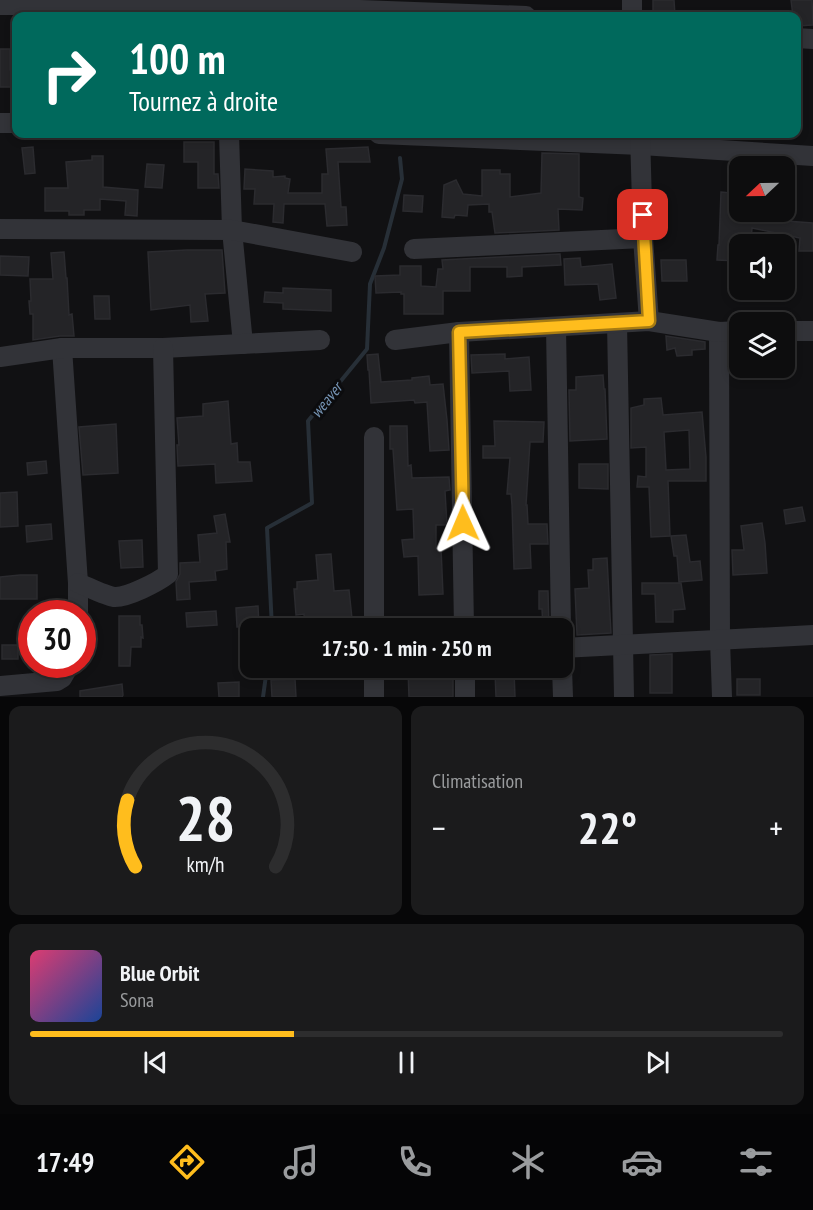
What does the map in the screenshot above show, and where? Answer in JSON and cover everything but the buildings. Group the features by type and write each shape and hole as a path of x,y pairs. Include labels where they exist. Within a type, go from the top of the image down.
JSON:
{"street":[{"path":"0,5 222,7 391,12"},
{"path":"230,138 232,230 243,344"},
{"path":"588,138 640,139 813,156"},
{"path":"640,139 643,238 649,321"},
{"path":"0,229 232,230 352,252"},
{"path":"414,249 643,238"},
{"path":"395,340 459,332 649,321 729,332"},
{"path":"617,323 624,697"},
{"path":"556,327 561,618"},
{"path":"795,331 813,330"},
{"path":"459,332 464,618"},
{"path":"719,332 722,697"},
{"path":"0,357 62,348 163,348 320,340"},
{"path":"62,348 78,600"},
{"path":"78,583 114,597 158,582 168,574 163,348"},
{"path":"374,437 374,618"},
{"path":"573,647 813,635"},
{"path":"0,686 57,681 62,678"},
{"path":"374,678 374,697"},
{"path":"465,678 465,697"},
{"path":"562,678 562,697"}],"waterway":[{"name":"weaver","path":"272,618 267,528 312,503 308,421 367,349 370,284 384,248 402,179 400,158"},
{"name":"weaver","path":"263,697 266,678"}],"route":[{"path":"463,523 459,332 649,321 643,215"}]}
